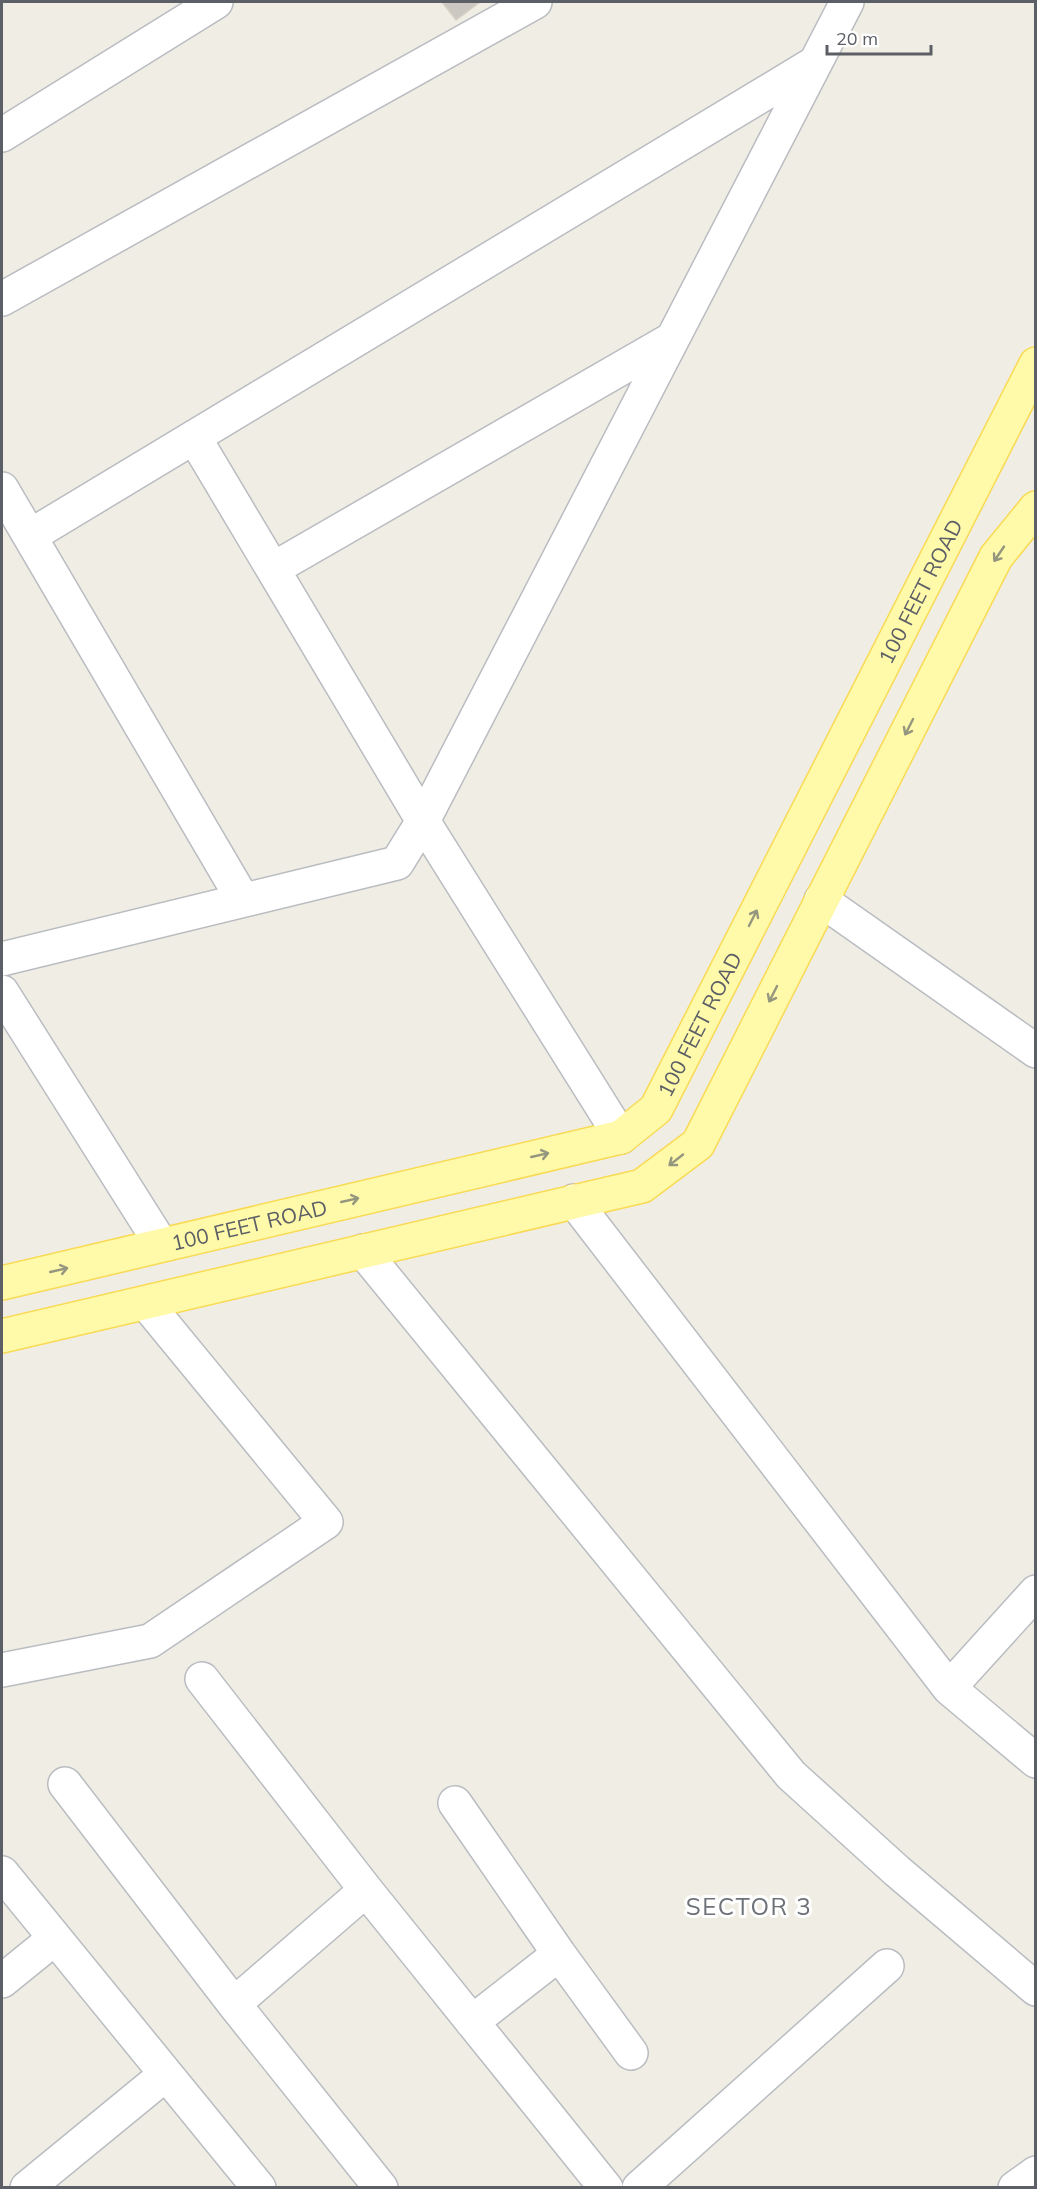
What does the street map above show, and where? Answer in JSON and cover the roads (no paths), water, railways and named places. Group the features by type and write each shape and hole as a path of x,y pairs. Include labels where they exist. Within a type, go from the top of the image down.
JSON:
{"main road":[{"name":"100 FEET ROAD","path":"2,1283 621,1137 656,1109 1035,364"},
{"path":"2,1336 642,1186 698,1144 996,557 1035,508"}],"street":[{"path":"2,135 216,2"},
{"path":"2,299 535,2"},
{"path":"2,959 397,863 423,821 847,2"},
{"path":"30,536 815,63"},
{"path":"273,569 672,339"},
{"path":"194,437 423,821 621,1137"},
{"path":"2,489 243,900"},
{"path":"821,900 1035,1051"},
{"path":"2,992 161,1244"},
{"path":"574,1201 949,1688 1035,1761"},
{"path":"363,1251 791,1775 897,1871 1035,1989"},
{"path":"2,1670 150,1641 326,1522 146,1303"},
{"path":"949,1688 1035,1592"},
{"path":"202,1679 366,1890 606,2187"},
{"path":"65,1784 234,2004 381,2187"},
{"path":"455,1803 559,1954 631,2053"},
{"path":"2,1873 259,2187"},
{"path":"234,2004 366,1890"},
{"path":"2,1981 55,1938"},
{"path":"472,2022 559,1954"},
{"path":"639,2187 887,1966"},
{"path":"27,2187 166,2074"},
{"path":"1015,2187 1035,2173"}],"district":[{"name":"SECTOR 3","path":"749,1906"}]}
